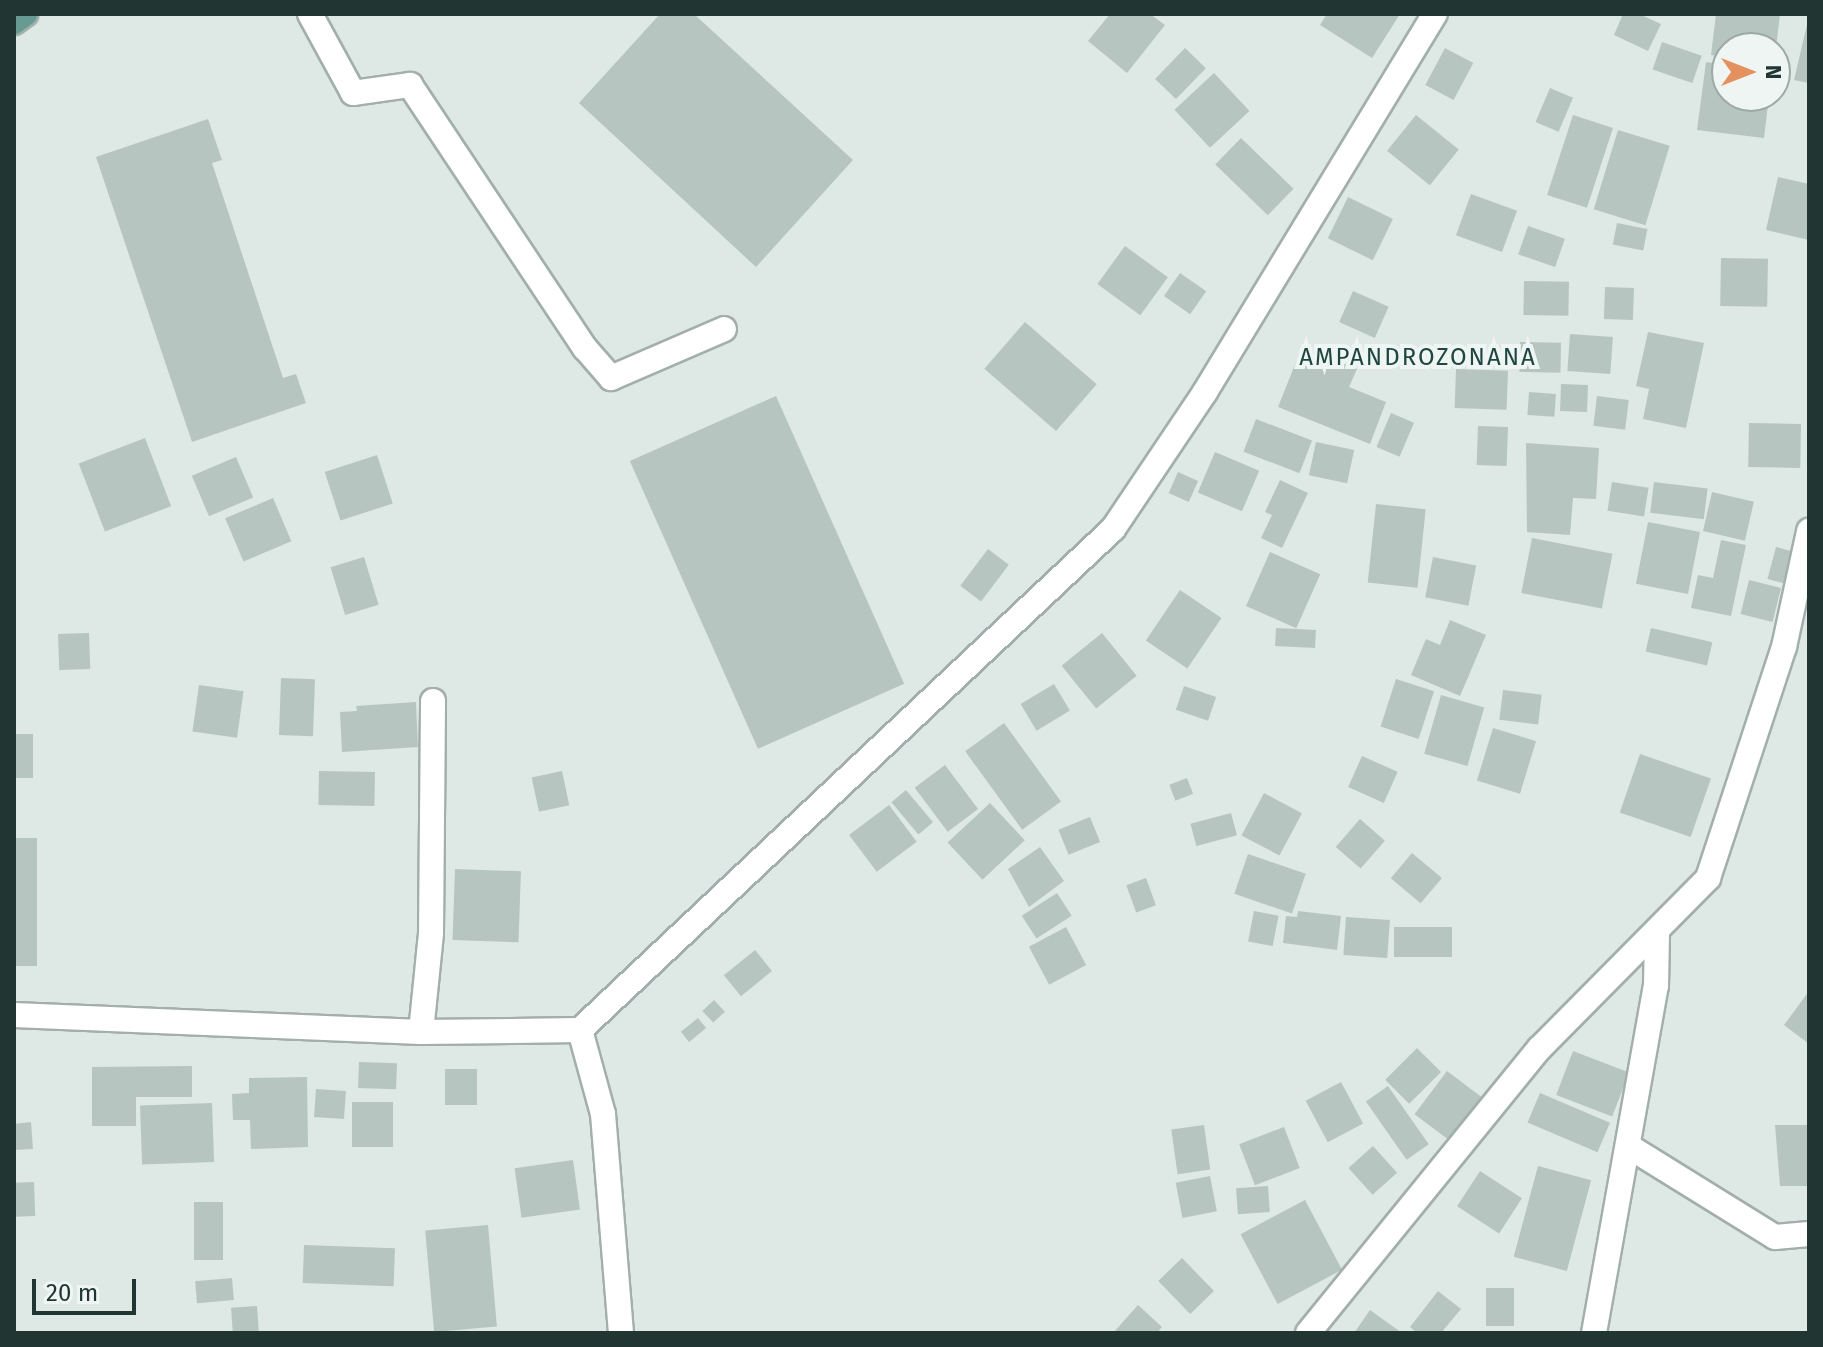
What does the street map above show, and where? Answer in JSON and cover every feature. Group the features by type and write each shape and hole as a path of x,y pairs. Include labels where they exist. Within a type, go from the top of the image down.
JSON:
{"main road":[{"path":"14,22 25,14"}],"street":[{"path":"310,14 353,93 410,85 585,348 611,378 724,329"},
{"path":"14,1015 421,1032 580,1030 1113,529 1205,392 1435,14"},
{"path":"1308,1333 1540,1048 1657,935 1708,878 1784,647 1809,531"},
{"path":"421,1032 431,934 433,701"},
{"path":"1594,1333 1656,986 1657,935"},
{"path":"580,1030 603,1114 621,1333"},
{"path":"1628,1146 1775,1237 1809,1234"}],"building":[{"path":"660,14 694,14 853,160 756,267 579,103"},
{"path":"1110,14 1150,14 1165,25 1127,73 1088,41"},
{"path":"1327,14 1400,14 1372,58 1320,25"},
{"path":"1623,14 1639,14 1661,24 1648,51 1614,35"},
{"path":"1716,14 1780,14 1778,32 1714,32"},
{"path":"1809,16 1809,83 1794,80"},
{"path":"1662,42 1702,56 1692,83 1653,69"},
{"path":"1185,48 1206,68 1176,99 1155,79"},
{"path":"1445,48 1473,63 1454,100 1425,85"},
{"path":"1706,62 1711,63 1711,112 1767,112 1764,138 1697,130"},
{"path":"1214,73 1249,111 1210,148 1175,110"},
{"path":"1550,88 1573,98 1559,132 1536,122"},
{"path":"1416,115 1459,150 1430,185 1387,151"},
{"path":"1573,115 1613,128 1587,208 1547,195"},
{"path":"208,119 222,160 212,163 283,378 296,374 306,403 192,442 96,157"},
{"path":"1618,130 1670,146 1645,225 1594,209"},
{"path":"1241,138 1294,189 1268,215 1215,165"},
{"path":"1778,177 1809,184 1809,240 1766,230"},
{"path":"1471,194 1517,211 1502,252 1456,235"},
{"path":"1348,197 1393,219 1373,260 1328,238"},
{"path":"1617,223 1647,229 1643,251 1613,245"},
{"path":"1528,226 1565,239 1555,267 1518,254"},
{"path":"1125,246 1168,277 1140,315 1097,284"},
{"path":"1721,258 1768,259 1767,307 1720,306"},
{"path":"1180,273 1206,291 1190,314 1164,296"},
{"path":"1524,281 1569,282 1568,316 1523,315"},
{"path":"1605,287 1634,288 1633,320 1604,319"},
{"path":"1353,291 1389,307 1375,338 1339,322"},
{"path":"1025,322 1097,384 1056,431 984,369"},
{"path":"1648,332 1704,343 1686,428 1643,419 1649,389 1636,386"},
{"path":"1570,334 1613,337 1610,374 1567,371"},
{"path":"1520,342 1561,343 1560,373 1519,372"},
{"path":"1302,347 1357,369 1349,387 1386,402 1370,444 1278,407"},
{"path":"1456,369 1508,371 1507,410 1455,408"},
{"path":"1561,384 1588,385 1587,412 1560,411"},
{"path":"1529,392 1556,394 1554,417 1527,415"},
{"path":"776,396 904,684 758,749 630,461"},
{"path":"1597,396 1629,400 1625,430 1593,426"},
{"path":"1391,413 1414,423 1400,457 1377,447"},
{"path":"1256,419 1312,441 1299,473 1243,452"},
{"path":"1749,423 1801,424 1800,468 1748,467"},
{"path":"1478,426 1508,427 1507,466 1477,465"},
{"path":"145,438 171,506 105,532 79,463"},
{"path":"1316,442 1354,450 1347,483 1309,475"},
{"path":"1526,443 1599,448 1596,499 1573,498 1570,535 1527,532"},
{"path":"1215,452 1259,471 1242,511 1198,493"},
{"path":"377,455 393,504 340,520 325,472"},
{"path":"236,457 253,498 209,516 192,476"},
{"path":"1178,472 1198,481 1189,502 1169,493"},
{"path":"1280,480 1308,493 1282,548 1261,538 1272,515 1265,512"},
{"path":"1612,482 1649,488 1644,516 1607,511"},
{"path":"1654,482 1708,489 1704,519 1650,513"},
{"path":"1712,492 1754,502 1745,541 1703,531"},
{"path":"273,498 291,541 243,562 225,518"},
{"path":"1376,504 1426,509 1417,588 1368,583"},
{"path":"1648,522 1700,532 1688,594 1636,584"},
{"path":"1532,538 1612,554 1602,609 1521,593"},
{"path":"1721,540 1746,545 1731,616 1691,608 1698,575 1713,578"},
{"path":"1776,547 1799,553 1791,585 1767,579"},
{"path":"988,549 1009,565 981,601 960,586"},
{"path":"1270,552 1320,574 1296,628 1246,606"},
{"path":"364,557 379,605 345,615 331,567"},
{"path":"1433,557 1476,565 1468,606 1425,597"},
{"path":"1749,580 1781,588 1773,622 1741,614"},
{"path":"1180,590 1221,618 1187,669 1146,641"},
{"path":"1450,620 1486,635 1460,696 1411,675 1426,639 1440,645"},
{"path":"1276,628 1316,630 1315,648 1275,646"},
{"path":"1651,628 1712,642 1707,666 1646,651"},
{"path":"89,633 90,669 59,670 58,634"},
{"path":"1102,633 1137,676 1096,708 1062,666"},
{"path":"281,678 315,679 313,736 279,735"},
{"path":"1396,679 1434,691 1419,739 1381,727"},
{"path":"1054,684 1070,711 1037,731 1021,704"},
{"path":"199,685 244,691 237,738 192,732"},
{"path":"1184,686 1216,697 1208,721 1176,710"},
{"path":"1503,690 1542,695 1538,725 1499,720"},
{"path":"1441,695 1484,707 1467,766 1424,754"},
{"path":"416,702 418,747 342,752 340,712 357,711 356,706"},
{"path":"1004,723 1061,801 1022,830 965,751"},
{"path":"1493,728 1536,741 1520,794 1477,781"},
{"path":"14,734 33,734 33,778 14,778"},
{"path":"1640,754 1711,778 1691,837 1620,813"},
{"path":"1362,756 1398,772 1384,803 1348,787"},
{"path":"945,765 978,809 948,832 915,788"},
{"path":"319,771 375,772 374,806 318,805"},
{"path":"562,771 569,805 539,812 532,777"},
{"path":"1187,778 1193,794 1175,801 1169,785"},
{"path":"906,790 933,822 918,834 891,802"},
{"path":"1264,793 1302,813 1279,856 1241,835"},
{"path":"990,803 1025,840 982,880 948,843"},
{"path":"889,805 917,842 877,872 849,835"},
{"path":"1231,813 1237,835 1196,846 1190,824"},
{"path":"1090,817 1100,842 1069,855 1058,830"},
{"path":"1360,819 1385,841 1361,869 1336,847"},
{"path":"14,838 37,838 37,966 14,966"},
{"path":"1040,847 1064,881 1029,907 1008,869"},
{"path":"1412,853 1442,878 1421,903 1391,878"},
{"path":"1248,854 1306,874 1292,914 1234,894"},
{"path":"455,869 521,871 518,942 453,940"},
{"path":"1146,878 1156,905 1136,912 1126,885"},
{"path":"1057,893 1072,916 1036,939 1022,916"},
{"path":"1254,911 1279,916 1273,946 1248,941"},
{"path":"1298,911 1341,916 1337,950 1283,943 1286,916 1297,917"},
{"path":"1346,917 1390,920 1387,958 1343,955"},
{"path":"1066,927 1086,965 1049,985 1029,947"},
{"path":"1394,927 1452,927 1452,957 1394,957"},
{"path":"755,950 772,971 741,996 724,975"},
{"path":"1809,991 1809,1044 1784,1025"},
{"path":"714,1000 725,1012 713,1023 702,1011"},
{"path":"698,1018 706,1028 689,1042 681,1032"},
{"path":"1417,1048 1441,1072 1409,1104 1385,1080"},
{"path":"1573,1051 1629,1073 1612,1116 1556,1095"},
{"path":"359,1062 397,1063 396,1089 358,1088"},
{"path":"192,1066 192,1097 136,1097 136,1126 92,1126 92,1067"},
{"path":"445,1069 477,1069 477,1105 445,1105"},
{"path":"1447,1071 1482,1097 1450,1141 1415,1114"},
{"path":"307,1077 308,1147 251,1149 250,1120 233,1120 232,1094 249,1093 249,1078"},
{"path":"1341,1082 1363,1123 1328,1142 1306,1101"},
{"path":"1388,1086 1429,1144 1407,1160 1366,1101"},
{"path":"316,1089 346,1091 344,1119 314,1117"},
{"path":"1540,1093 1610,1123 1597,1152 1527,1122"},
{"path":"352,1102 393,1102 393,1147 352,1147"},
{"path":"212,1103 214,1162 142,1164 140,1106"},
{"path":"31,1122 33,1149 14,1150 14,1124"},
{"path":"1204,1125 1210,1170 1178,1174 1171,1130"},
{"path":"1775,1125 1809,1125 1809,1186 1780,1186"},
{"path":"1284,1127 1300,1168 1255,1185 1239,1144"},
{"path":"1373,1146 1397,1173 1373,1195 1348,1168"},
{"path":"573,1160 580,1210 522,1218 515,1168"},
{"path":"1538,1166 1591,1180 1567,1271 1514,1257"},
{"path":"1480,1171 1522,1198 1499,1233 1457,1206"},
{"path":"1210,1176 1217,1211 1183,1218 1176,1183"},
{"path":"34,1182 35,1216 15,1217 14,1183"},
{"path":"1268,1186 1270,1212 1238,1214 1236,1188"},
{"path":"1305,1200 1342,1270 1278,1304 1241,1234"},
{"path":"194,1202 223,1202 223,1260 194,1260"},
{"path":"488,1225 497,1327 434,1332 425,1230"},
{"path":"304,1245 395,1248 394,1286 303,1283"},
{"path":"1182,1258 1214,1291 1190,1314 1158,1281"},
{"path":"232,1278 234,1300 197,1303 195,1281"},
{"path":"1486,1288 1514,1288 1514,1326 1486,1326"},
{"path":"1438,1291 1461,1309 1441,1333 1417,1333 1410,1327"},
{"path":"1138,1305 1162,1327 1157,1333 1113,1333"},
{"path":"257,1306 259,1333 233,1333 231,1308"},
{"path":"1370,1310 1402,1333 1354,1333"}],"district":[{"name":"AMPANDROZONANA","path":"1418,358"}]}
